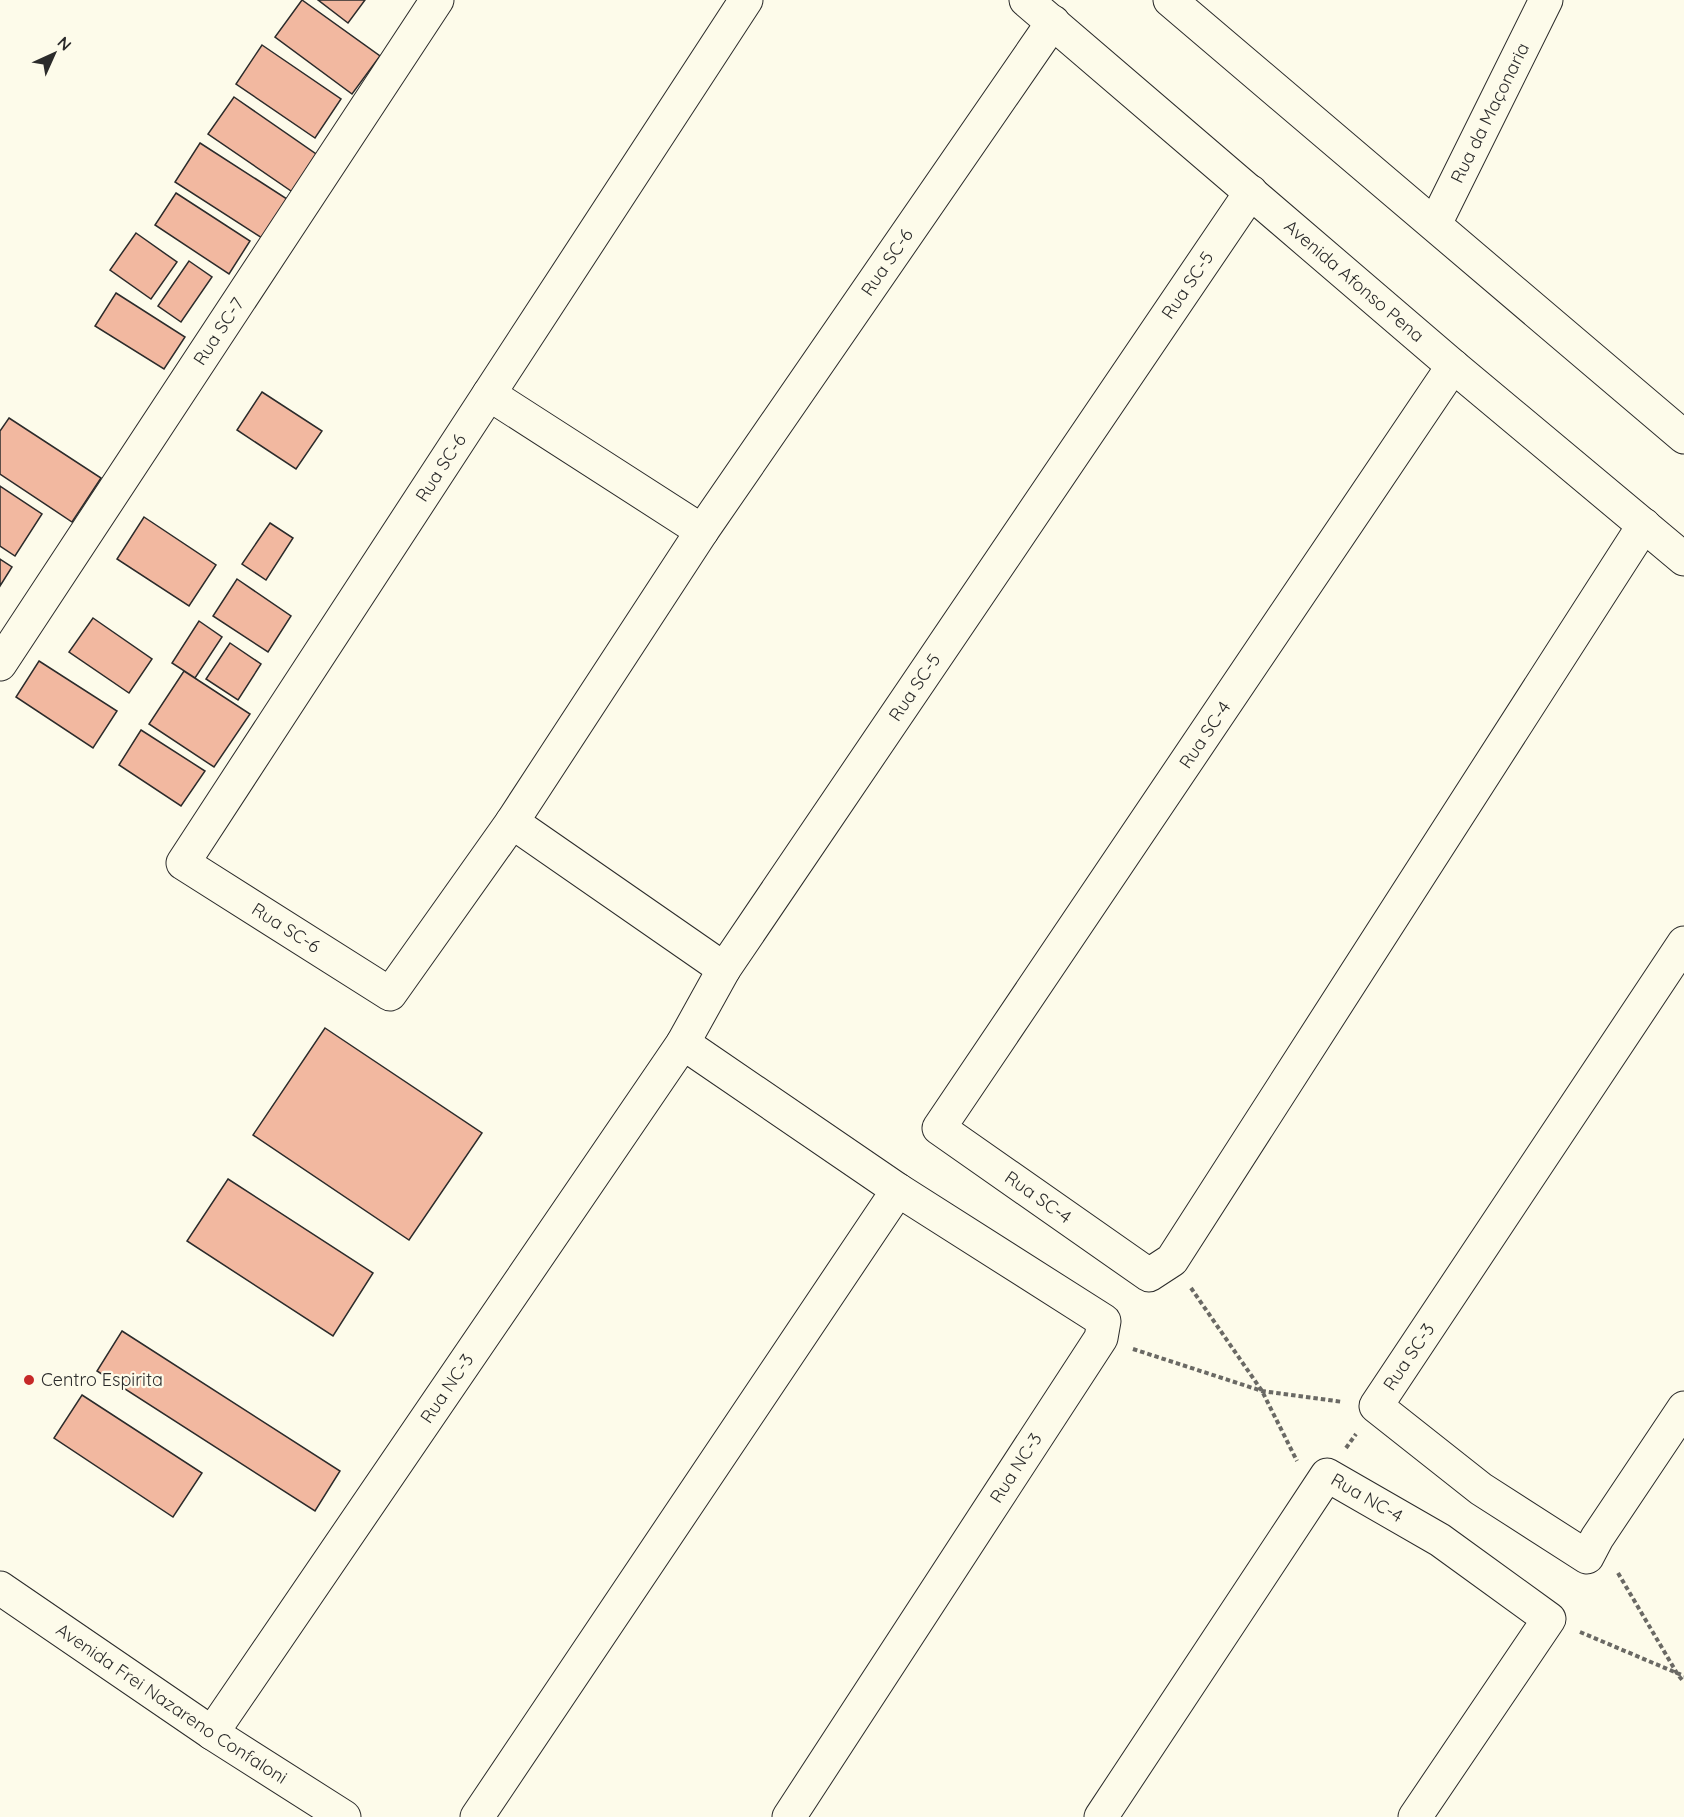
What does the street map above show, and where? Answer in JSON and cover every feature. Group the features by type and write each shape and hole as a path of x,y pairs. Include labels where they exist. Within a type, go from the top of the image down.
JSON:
{"street":[{"name":"Rua SC-7","path":"0,664 437,0"},
{"name":"Rua SC-6","path":"746,0 183,863 390,994 512,822 702,531 1053,22"},
{"name":"Avenida Afonso Pena","path":"1026,0 1453,366 1684,559"},
{"path":"1170,0 1684,437"},
{"name":"Rua da Maçonaria","path":"1435,224 1546,0"},
{"name":"Rua SC-5","path":"723,969 1251,192"},
{"name":"Rua SC-4","path":"1453,366 939,1128 1149,1275 1172,1260 1644,525"},
{"path":"489,394 702,531"},
{"path":"512,822 723,969"},
{"name":"Rua SC-3","path":"1684,943 1376,1406 1481,1489 1587,1557 1597,1538 1684,1408"},
{"name":"Rua NC-3","path":"212,1732 683,1043 723,969"},
{"path":"683,1043 898,1190 1104,1321 1101,1338"},
{"path":"477,1817 898,1190"},
{"name":"Rua NC-3","path":"789,1817 1101,1338"},
{"name":"Rua NC-4","path":"1101,1817 1320,1485 1440,1540 1549,1619"},
{"name":"Avenida Frei Nazareno Confaloni","path":"0,1588 212,1732 344,1817"},
{"path":"1415,1817 1549,1619"}],"path":[{"path":"1101,1338 1262,1391 1376,1406 1320,1485 1262,1391 1172,1260"},
{"path":"1597,1538 1684,1682"},
{"path":"1549,1619 1684,1676"}],"building":[{"path":"302,0 380,56 352,94 275,37"},
{"path":"318,0 365,0 348,23"},
{"path":"262,45 341,99 315,138 236,84"},
{"path":"234,97 319,156 294,193 208,134"},
{"path":"200,143 287,199 262,238 175,182"},
{"path":"176,193 250,241 229,274 155,225"},
{"path":"136,233 177,262 151,299 110,270"},
{"path":"189,261 212,277 181,322 158,306"},
{"path":"116,293 185,337 164,369 95,326"},
{"path":"262,392 322,431 296,469 237,430"},
{"path":"9,418 101,478 72,522 0,474 0,431"},
{"path":"0,486 42,514 15,556 0,546"},
{"path":"144,517 216,565 189,606 117,559"},
{"path":"270,523 293,538 266,580 242,564"},
{"path":"0,559 12,567 0,586"},
{"path":"237,579 291,616 268,652 213,616"},
{"path":"93,618 152,659 129,693 69,652"},
{"path":"199,621 222,637 195,678 172,663"},
{"path":"230,643 261,664 238,700 206,679"},
{"path":"39,661 117,711 93,748 16,697"},
{"path":"184,671 250,714 214,767 149,724"},
{"path":"141,730 205,771 181,806 119,765"},
{"path":"325,1028 482,1133 409,1240 253,1135"},
{"path":"228,1179 373,1273 333,1336 187,1241"},
{"path":"122,1331 340,1471 315,1511 97,1371"},
{"path":"82,1395 202,1473 173,1517 54,1438"}],"place":[{"name":"Centro Espirita","path":"29,1380"}]}
